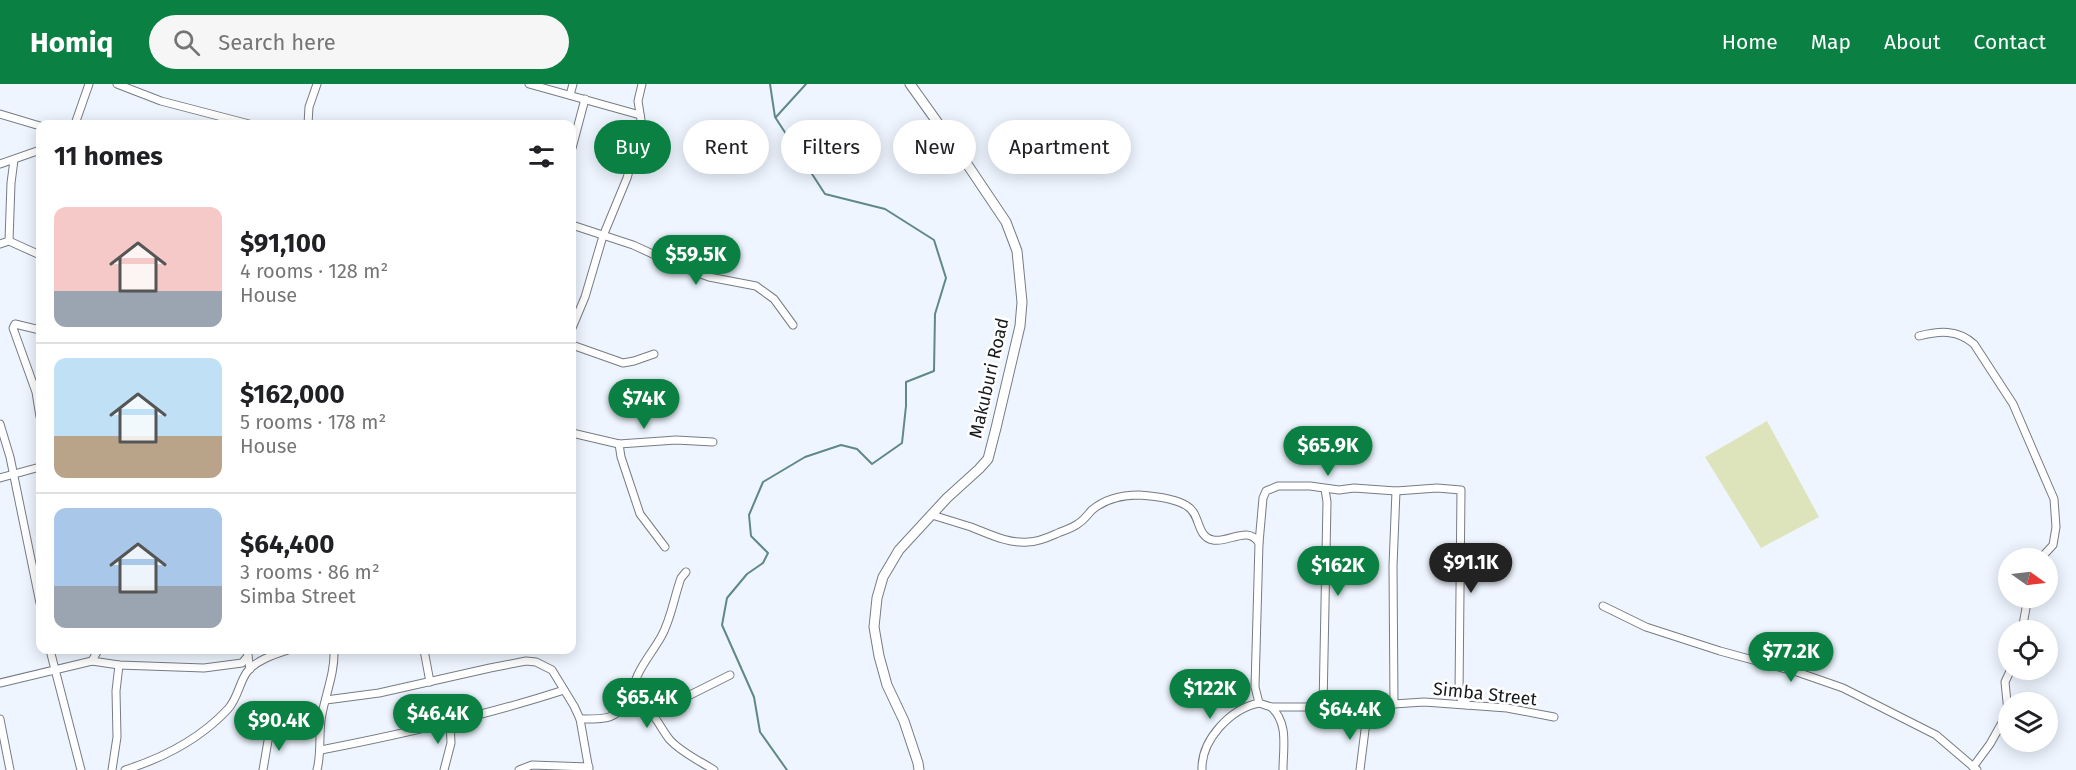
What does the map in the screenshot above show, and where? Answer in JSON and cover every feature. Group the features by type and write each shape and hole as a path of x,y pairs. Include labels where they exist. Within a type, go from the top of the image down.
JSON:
{"street":[{"path":"76,120 89,84"},
{"path":"117,84 155,99 234,120"},
{"path":"308,120 309,107 317,84"},
{"path":"529,84 640,115"},
{"path":"570,95 573,84"},
{"path":"576,318 585,297 603,236 630,168 640,128 638,101 642,84"},
{"name":"Makuburi Road","path":"910,84 1006,222 1017,251 1022,302 1020,326 987,459 899,550 883,576 877,598 874,627 887,685 904,721 919,770"},
{"path":"576,133 585,99"},
{"path":"0,114 36,125"},
{"path":"0,164 36,152"},
{"path":"9,242 10,183 14,160"},
{"path":"576,226 633,245 709,277 756,286 774,299 793,325"},
{"path":"0,244 9,242 36,253"},
{"path":"36,329 19,323 13,328 36,388"},
{"path":"1918,336 1947,332 1967,338 1974,344 2013,404 2054,499 2056,527 2053,545 2050,548"},
{"path":"576,346 623,363 654,354"},
{"path":"0,424 14,474 36,583"},
{"path":"576,435 619,444 676,440 713,442"},
{"path":"619,444 621,457 640,514 666,547"},
{"path":"0,478 36,468"},
{"path":"1202,770 1202,759 1213,737 1225,721 1232,714 1259,703 1255,687 1259,543 1263,498 1266,491 1278,486 1310,486 1339,490 1354,488 1396,491 1437,488 1461,490 1459,693 1464,703 1470,706"},
{"path":"1323,707 1327,502 1325,489"},
{"path":"1394,704 1393,566 1396,491"},
{"path":"932,515 1019,542 1034,542 1079,524 1101,504 1112,498 1138,495 1179,502 1190,508 1202,534 1208,538 1216,541 1248,534 1257,538 1259,543"},
{"path":"580,719 614,717 631,702 632,687 639,671 662,637 678,586 686,572"},
{"path":"1603,606 1658,631 1843,688 1936,735 1975,768 2007,712 2006,680"},
{"path":"51,654 81,770"},
{"path":"92,661 96,654"},
{"path":"0,683 92,661 119,665 210,668 242,663 247,654"},
{"path":"125,770 163,756 201,732 234,702 250,669 248,654"},
{"path":"250,669 280,654"},
{"path":"317,770 321,750 320,725 332,675 334,654"},
{"path":"425,654 430,682"},
{"path":"326,700 379,693 526,661 545,665 552,670 580,719 589,768 532,765 519,770"},
{"path":"112,770 117,737 116,691 119,665"},
{"path":"650,712 730,675"},
{"path":"321,750 397,736 506,709 564,690"},
{"path":"631,702 644,705 675,745 714,770"},
{"name":"Simba Street","path":"1259,703 1271,707 1323,707 1343,716 1366,714 1394,704 1424,702 1507,708 1554,717"},
{"path":"1271,707 1278,713 1283,727 1282,770"},
{"path":"1360,770 1366,714"},
{"path":"0,719 10,770"},
{"path":"444,770 451,743 450,722"},
{"path":"263,770 270,729"}],"green space":[{"path":"1767,421 1819,517 1761,548 1705,457"}],"waterway":[{"path":"770,84 775,117 825,194 885,209 934,240 946,278 935,314 934,371 906,382 902,443 872,464 857,449 841,445 805,457 763,482 749,515 751,536 768,553 763,563 747,574 727,598 722,625 754,697 760,732 787,770"},
{"path":"776,117 806,84"}]}
